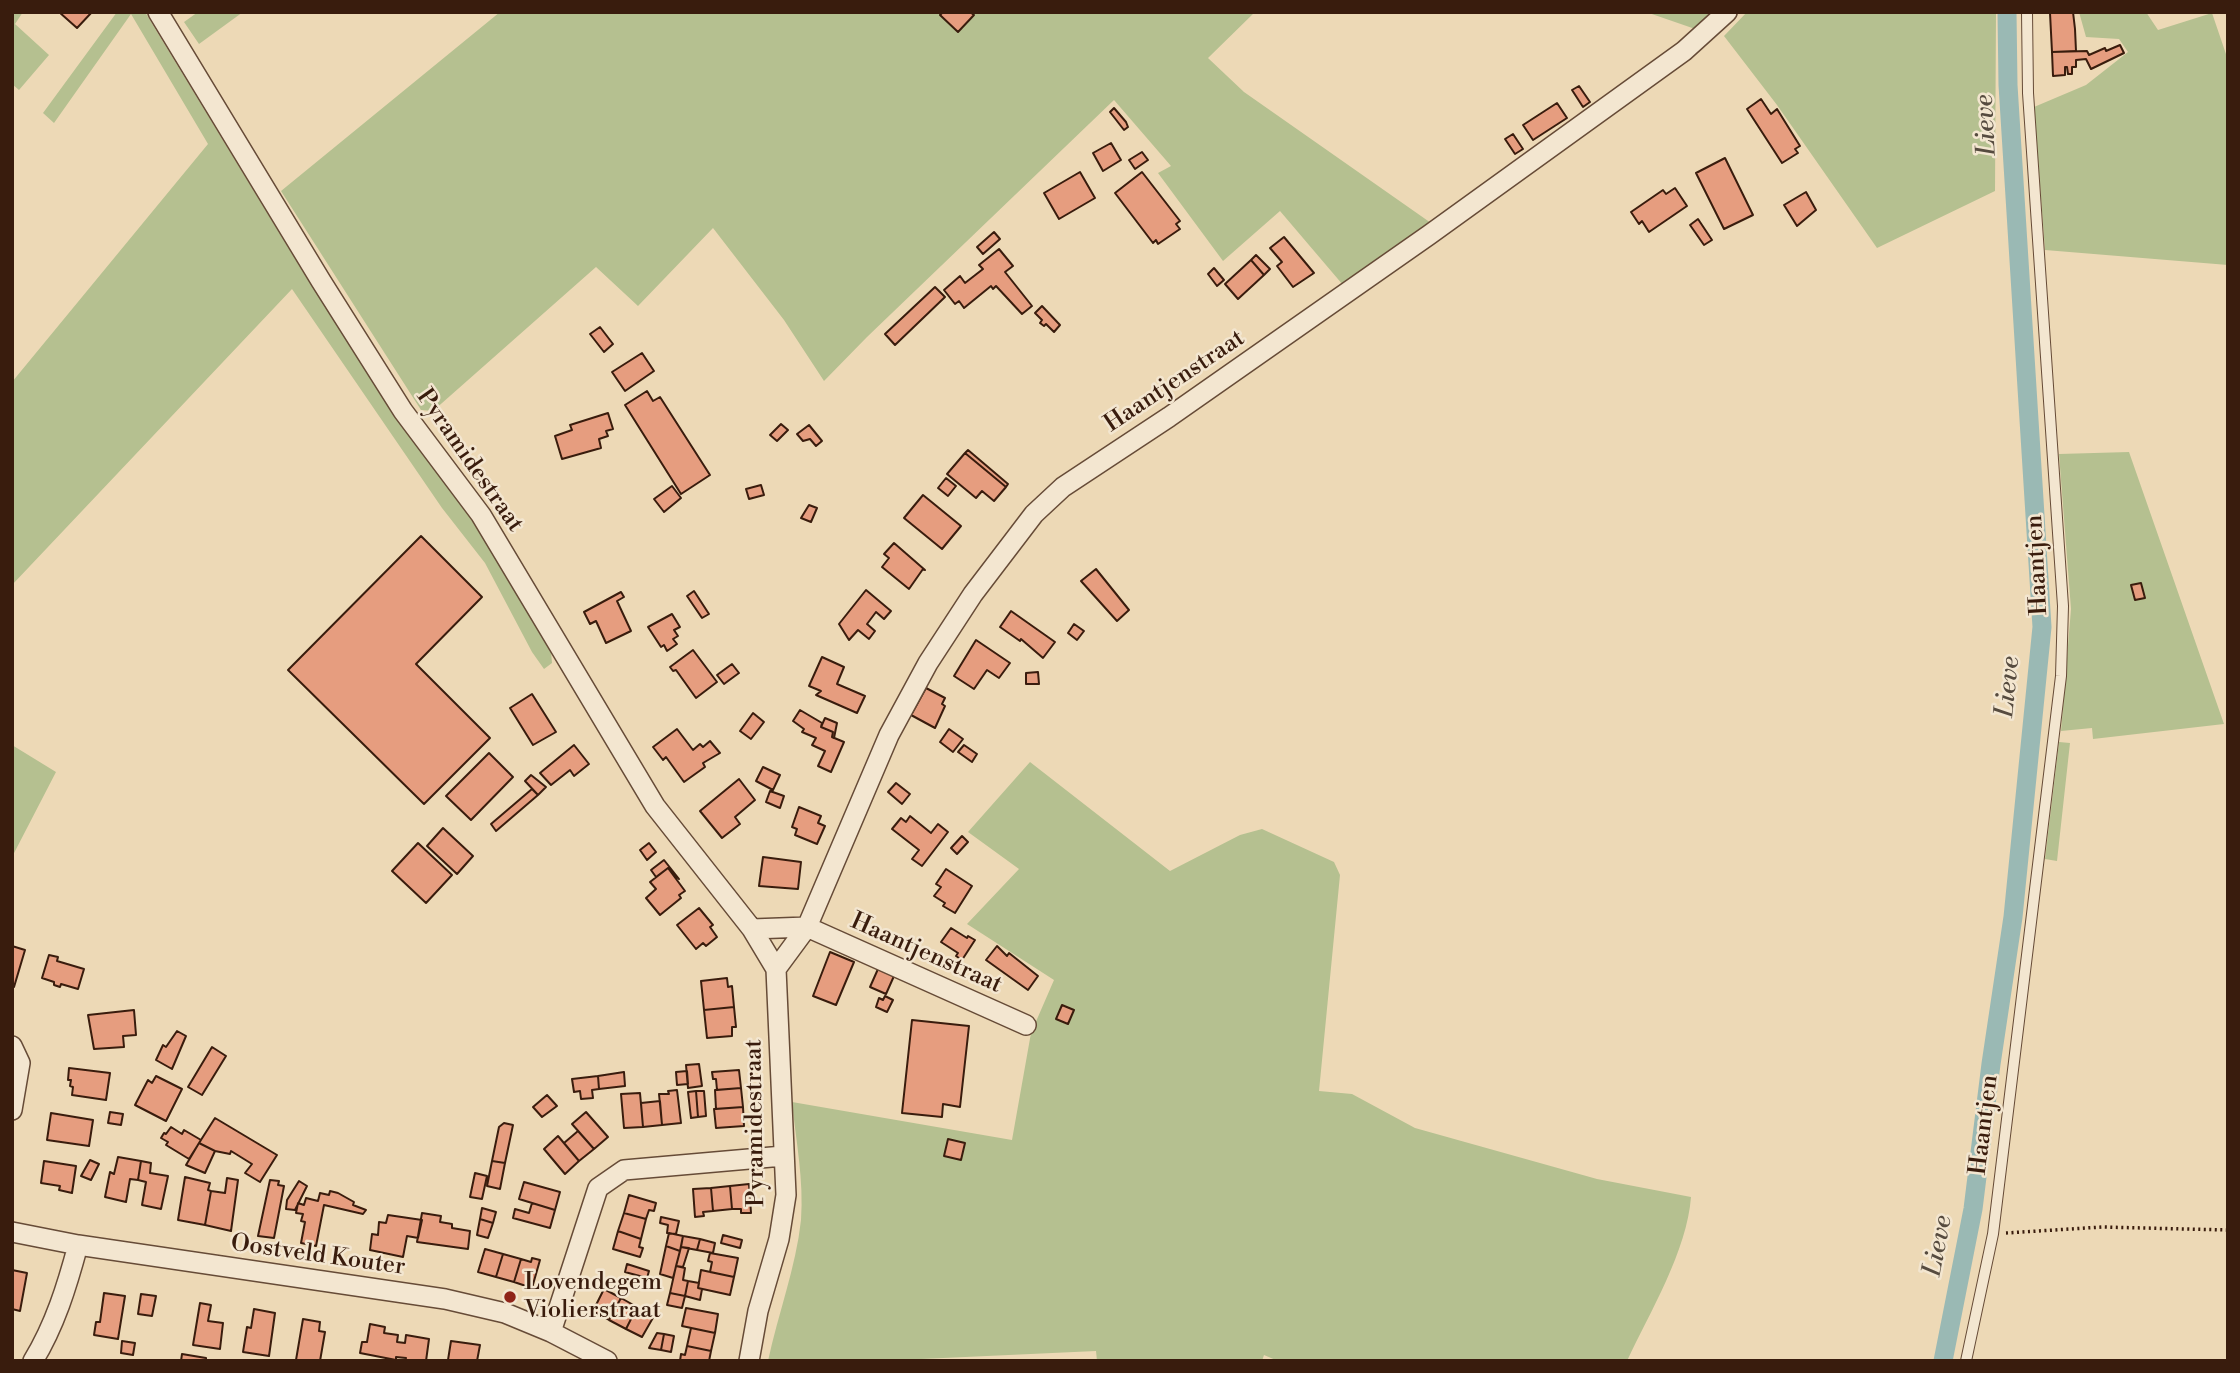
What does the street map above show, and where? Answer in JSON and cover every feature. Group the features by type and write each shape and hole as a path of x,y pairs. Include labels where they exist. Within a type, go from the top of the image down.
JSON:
{"street":[{"name":"Pyramidestraat","path":"158,12 403,411 481,515 655,806 752,929 776,969 786,1195 779,1239 758,1311 749,1361"},
{"name":"Haantjenstraat","path":"776,969 807,927 889,734 928,663 973,594 1034,514 1063,487 1169,417 1418,243 1673,59 1727,12"},
{"path":"752,929 807,927"},
{"name":"Haantjenstraat","path":"807,927 1026,1026"},
{"path":"12,1046 20,1063 12,1110"},
{"path":"551,1332 598,1188 624,1170 783,1156"},
{"name":"Oostveld Kouter","path":"12,1232 78,1245 445,1299 505,1313 551,1332 576,1353 607,1361"},
{"path":"33,1361 48,1337 65,1292 78,1245"}],"lane":[{"name":"Haantjen","path":"1966,1361 1993,1234 2062,662 2063,606 2028,93 2027,12"}],"path":[{"path":"1993,1234 2102,1227 2228,1230"}],"green space":[{"path":"12,12 23,12 15,24 49,55 19,90 12,84"},
{"path":"117,12 145,12 305,275 389,406 482,534 551,651 552,663 544,669 532,652 485,563 442,508 292,289 12,585 12,382 208,144 131,14 54,123 43,113"},
{"path":"198,12 243,12 199,44 184,22"},
{"path":"500,12 1255,12 1208,58 1244,92 1431,223 1343,285 1280,211 1223,261 1158,173 1171,166 1114,100 824,381 784,320 713,228 638,306 596,267 433,411 421,410 281,191"},
{"path":"1646,12 1720,12 1701,31"},
{"path":"1747,12 1996,12 1995,191 1877,248 1777,105 1724,36"},
{"path":"2079,12 2146,12 2158,30 2212,13 2228,60 2228,265 2045,250 2034,107 2086,85 2128,52 2119,39 2086,37"},
{"path":"2129,452 2224,724 2093,739 2092,728 2061,731 2071,609 2059,454"},
{"path":"2059,742 2070,743 2057,861 2045,859"},
{"path":"12,745 56,772 12,857"},
{"path":"1030,762 1170,871 1240,835 1262,829 1334,862 1340,875 1319,1091 1352,1094 1415,1128 1597,1179 1691,1197 1683,1239 1675,1260 1627,1361 1278,1361 1264,1355 1262,1361 1097,1361 1096,1351 878,1361 768,1361 795,1255 801,1220 801,1176 792,1102 1012,1140 1031,1033 1054,980 967,924 1019,869 968,832"}],"building":[{"path":"59,12 92,12 77,28"},
{"path":"943,12 970,12 974,15 958,32 940,15"},
{"path":"2073,12 2076,51 2052,52 2050,13"},
{"path":"2120,45 2124,53 2091,69 2086,59 2076,60 2072,74 2068,74 2065,67 2065,75 2053,76 2052,52 2087,51 2089,55"},
{"path":"1579,86 1590,102 1583,107 1572,90"},
{"path":"1761,99 1771,114 1777,109 1800,146 1795,149 1798,153 1782,163 1747,109"},
{"path":"1557,103 1567,118 1533,140 1523,125"},
{"path":"1114,108 1126,122 1128,127 1124,130 1110,112"},
{"path":"1513,134 1523,149 1515,154 1505,139"},
{"path":"1111,143 1121,160 1103,171 1093,153"},
{"path":"1142,152 1148,160 1135,169 1129,160"},
{"path":"1725,158 1753,215 1724,229 1696,173"},
{"path":"1080,172 1095,198 1059,219 1044,193"},
{"path":"1142,172 1180,221 1176,224 1180,229 1158,244 1156,240 1153,243 1115,193"},
{"path":"1675,188 1687,206 1649,232 1642,221 1639,224 1631,212 1663,190 1666,194"},
{"path":"1806,192 1816,210 1797,226 1784,205"},
{"path":"1698,219 1712,240 1704,245 1690,225"},
{"path":"994,232 1000,239 983,254 977,247"},
{"path":"1284,237 1314,273 1293,287 1277,266 1282,262 1270,248"},
{"path":"999,249 1013,266 1005,272 1032,306 1022,314 996,286 993,289 991,286 964,308 959,301 955,304 944,290 960,276 965,283 983,269 979,265"},
{"path":"1256,255 1270,269 1264,275 1251,260"},
{"path":"1251,260 1264,275 1238,299 1225,284"},
{"path":"1214,268 1224,280 1217,286 1208,274"},
{"path":"935,287 945,297 895,345 885,334"},
{"path":"1042,306 1060,325 1054,332 1046,324 1044,326 1040,323 1042,320 1035,313"},
{"path":"600,327 613,344 604,352 590,334"},
{"path":"642,353 654,371 625,391 612,372"},
{"path":"647,391 653,401 660,397 710,475 681,494 625,405"},
{"path":"608,413 613,429 606,431 608,436 599,439 601,448 562,459 555,436 572,430 570,425"},
{"path":"781,424 788,430 777,441 770,435"},
{"path":"809,425 822,441 816,446 810,439 803,441 797,434"},
{"path":"968,450 1008,484 1006,487 965,453"},
{"path":"965,453 1006,487 994,501 982,491 976,498 947,474"},
{"path":"946,478 956,486 948,496 938,488"},
{"path":"761,485 764,495 749,499 746,489"},
{"path":"672,486 681,498 664,512 654,499"},
{"path":"923,495 961,526 942,549 904,518"},
{"path":"809,505 817,508 811,522 801,518"},
{"path":"421,536 482,597 416,664 490,738 424,804 288,670"},
{"path":"894,543 925,570 923,569 909,589 882,567 889,558 884,554"},
{"path":"1096,569 1129,610 1117,621 1081,581"},
{"path":"2141,583 2145,598 2135,600 2131,585"},
{"path":"866,590 891,611 884,619 876,612 867,624 875,631 869,639 858,630 849,640 839,624"},
{"path":"694,591 709,614 702,618 687,596"},
{"path":"621,592 624,597 617,601 631,631 606,643 596,621 590,624 584,612"},
{"path":"1011,611 1055,642 1043,658 1021,639 1020,641 1000,627"},
{"path":"672,614 680,627 674,630 678,636 673,639 677,644 667,651 664,645 661,647 648,627"},
{"path":"1074,624 1084,631 1077,640 1068,633"},
{"path":"976,640 1010,663 999,678 987,670 974,689 954,676"},
{"path":"693,650 717,682 696,698 676,670 673,671 670,667"},
{"path":"822,657 844,667 837,684 865,696 857,713 816,695 821,691 809,686"},
{"path":"732,664 739,673 724,684 717,675"},
{"path":"1038,672 1039,684 1026,684 1026,673"},
{"path":"926,688 945,698 942,704 945,706 935,728 911,715"},
{"path":"532,694 556,732 533,745 510,708"},
{"path":"800,710 822,723 821,727 833,732 832,737 844,742 831,772 818,766 825,751 812,745 816,738 802,732 804,729 793,721"},
{"path":"753,713 764,722 751,739 740,731"},
{"path":"825,718 837,723 834,738 833,732 821,727"},
{"path":"677,729 693,750 710,741 720,753 703,763 705,767 684,782 666,757 663,760 653,747"},
{"path":"949,729 963,739 953,752 940,742"},
{"path":"574,745 589,764 574,776 570,770 551,785 540,773"},
{"path":"964,745 977,754 972,762 958,752"},
{"path":"489,753 513,777 471,820 446,796"},
{"path":"763,767 780,775 773,790 756,781"},
{"path":"531,775 546,787 538,795 525,781"},
{"path":"739,779 755,800 735,817 740,824 722,838 700,811"},
{"path":"896,783 910,794 902,804 888,792"},
{"path":"532,789 538,795 496,831 491,824"},
{"path":"770,791 784,796 780,808 766,802"},
{"path":"799,807 821,816 818,823 825,826 817,844 795,835 797,829 792,827"},
{"path":"910,816 931,833 938,824 948,832 922,866 912,859 919,850 892,829 901,818 906,822"},
{"path":"443,828 473,856 457,874 427,846"},
{"path":"962,836 968,842 957,854 951,848"},
{"path":"418,843 452,875 426,903 392,871"},
{"path":"649,843 656,852 647,860 640,850"},
{"path":"763,857 801,862 798,889 759,886"},
{"path":"664,860 679,879 668,868 656,877 651,870"},
{"path":"668,868 685,891 679,895 681,898 660,915 646,898 656,889 650,882"},
{"path":"946,869 972,886 955,913 943,906 945,903 934,896 941,887 936,884"},
{"path":"699,908 713,925 710,927 717,937 706,946 703,943 696,949 677,925"},
{"path":"951,928 975,940 962,960 956,956 958,953 941,942"},
{"path":"12,946 25,950 14,987 12,986"},
{"path":"997,946 1007,956 1009,953 1038,976 1028,990 986,960"},
{"path":"830,952 854,962 836,1005 813,996"},
{"path":"49,955 58,957 57,961 84,969 78,989 61,984 60,987 42,978"},
{"path":"878,969 894,976 886,994 870,987"},
{"path":"727,978 728,987 732,986 734,1007 704,1010 701,981"},
{"path":"885,996 893,1000 887,1012 876,1007 879,998 883,1000"},
{"path":"1062,1005 1074,1010 1068,1024 1056,1019"},
{"path":"734,1007 736,1027 732,1027 732,1036 707,1038 704,1010"},
{"path":"134,1010 136,1035 123,1036 124,1047 94,1049 88,1015"},
{"path":"912,1020 969,1026 960,1107 943,1104 942,1117 902,1113"},
{"path":"177,1031 186,1036 172,1069 156,1060 163,1045 166,1047"},
{"path":"212,1047 226,1056 202,1095 188,1087"},
{"path":"699,1064 702,1086 688,1088 686,1065"},
{"path":"69,1068 110,1073 106,1100 72,1095 73,1087 70,1086 71,1080 68,1080"},
{"path":"739,1070 741,1088 717,1090 712,1072"},
{"path":"687,1071 688,1084 677,1085 676,1072"},
{"path":"624,1072 625,1086 599,1089 598,1076"},
{"path":"156,1076 182,1089 166,1121 135,1105 148,1080 152,1083"},
{"path":"598,1076 599,1089 592,1090 593,1098 581,1099 580,1091 574,1092 572,1079"},
{"path":"741,1088 743,1107 716,1109 715,1090"},
{"path":"677,1090 681,1123 662,1125 659,1094 669,1094 668,1091"},
{"path":"696,1091 704,1091 706,1116 698,1117"},
{"path":"696,1091 698,1117 691,1118 688,1092"},
{"path":"640,1093 643,1127 624,1128 621,1094"},
{"path":"547,1095 557,1106 542,1117 533,1107"},
{"path":"660,1101 662,1125 643,1127 641,1103"},
{"path":"743,1107 744,1126 716,1128 714,1109"},
{"path":"110,1112 123,1114 121,1125 108,1123"},
{"path":"586,1112 608,1137 594,1149 572,1124"},
{"path":"51,1113 93,1120 89,1146 47,1140"},
{"path":"215,1118 277,1155 260,1182 245,1173 252,1164 231,1151 230,1154 215,1151 199,1143"},
{"path":"504,1123 513,1125 505,1163 492,1161 499,1127"},
{"path":"171,1127 182,1134 184,1130 201,1140 189,1159 166,1145 168,1142 161,1138"},
{"path":"578,1131 594,1149 579,1161 564,1143"},
{"path":"558,1136 579,1161 565,1174 544,1149"},
{"path":"948,1139 965,1143 961,1160 944,1156"},
{"path":"199,1143 215,1151 205,1173 186,1165"},
{"path":"118,1157 141,1161 138,1180 130,1179 126,1202 105,1197 110,1172 114,1174"},
{"path":"90,1160 99,1164 91,1180 81,1176"},
{"path":"44,1161 76,1166 72,1193 59,1190 60,1186 41,1183"},
{"path":"141,1161 151,1163 150,1173 168,1176 161,1209 142,1205 146,1182 138,1180"},
{"path":"492,1161 505,1163 500,1189 487,1186"},
{"path":"475,1173 487,1176 482,1199 470,1197"},
{"path":"185,1177 210,1183 205,1225 178,1220"},
{"path":"227,1178 238,1180 231,1231 205,1225 211,1191 225,1193"},
{"path":"270,1180 279,1181 278,1185 284,1186 274,1238 258,1236"},
{"path":"299,1181 307,1186 295,1210 286,1209 287,1200"},
{"path":"524,1182 560,1192 555,1210 519,1199"},
{"path":"749,1184 751,1213 732,1209 730,1186"},
{"path":"730,1186 732,1209 713,1211 711,1188"},
{"path":"711,1188 713,1211 703,1212 704,1216 695,1217 693,1189"},
{"path":"330,1191 366,1210 363,1214 324,1205 316,1246 301,1243 305,1222 301,1221 303,1214 296,1213 298,1203 304,1205 306,1198 318,1201 320,1193 329,1195"},
{"path":"629,1195 656,1203 654,1211 649,1210 646,1219 624,1213"},
{"path":"532,1203 555,1210 550,1228 513,1218 515,1209 529,1213"},
{"path":"482,1208 496,1212 493,1223 480,1219"},
{"path":"422,1213 441,1216 440,1222 452,1224 452,1228 470,1231 468,1249 417,1242"},
{"path":"624,1213 646,1219 641,1239 618,1231"},
{"path":"388,1215 422,1220 418,1238 407,1236 403,1257 370,1250 372,1234 378,1235 379,1222 386,1223"},
{"path":"661,1217 679,1221 676,1234 667,1233 668,1225 660,1223"},
{"path":"480,1219 493,1223 488,1238 477,1235"},
{"path":"618,1231 641,1239 639,1247 643,1248 640,1257 613,1249"},
{"path":"669,1233 683,1236 680,1251 666,1246"},
{"path":"723,1235 742,1240 740,1248 721,1243"},
{"path":"683,1236 700,1239 697,1250 681,1247"},
{"path":"700,1239 715,1243 713,1253 697,1250"},
{"path":"666,1246 680,1251 673,1278 660,1274"},
{"path":"681,1247 689,1248 683,1267 676,1266"},
{"path":"485,1249 503,1254 496,1277 478,1272"},
{"path":"710,1253 738,1258 734,1277 710,1272"},
{"path":"503,1254 521,1259 514,1282 496,1277"},
{"path":"532,1258 540,1260 532,1288 514,1282 521,1259 531,1262"},
{"path":"627,1264 649,1271 647,1278 625,1272"},
{"path":"676,1266 685,1268 683,1280 688,1281 685,1296 670,1293"},
{"path":"12,1270 27,1273 20,1311 12,1309"},
{"path":"701,1270 734,1277 730,1295 698,1288"},
{"path":"688,1281 699,1283 698,1288 702,1289 700,1300 685,1296"},
{"path":"604,1289 621,1298 609,1320 593,1311"},
{"path":"104,1293 125,1296 118,1339 94,1335 96,1322 100,1322"},
{"path":"670,1293 685,1296 682,1308 667,1305"},
{"path":"141,1294 156,1296 152,1316 138,1314"},
{"path":"621,1298 637,1307 626,1329 609,1320"},
{"path":"200,1303 211,1305 208,1321 223,1323 220,1349 193,1345"},
{"path":"637,1307 654,1316 642,1337 626,1329"},
{"path":"686,1308 718,1314 715,1333 682,1326"},
{"path":"254,1309 275,1313 269,1356 243,1352 247,1327 251,1328"},
{"path":"303,1319 320,1322 319,1331 325,1332 320,1361 296,1360"},
{"path":"370,1324 385,1327 384,1333 398,1335 397,1342 405,1343 406,1335 429,1339 426,1361 405,1361 406,1358 396,1357 396,1360 360,1353 362,1342 367,1342"},
{"path":"691,1328 715,1333 711,1351 687,1346"},
{"path":"657,1333 664,1334 661,1350 649,1348"},
{"path":"664,1334 674,1336 671,1352 661,1350"},
{"path":"122,1341 135,1343 133,1355 121,1353"},
{"path":"451,1341 480,1345 477,1361 448,1360"},
{"path":"687,1346 711,1351 709,1361 680,1361"},
{"path":"182,1354 206,1358 206,1361 181,1361"}],"waterway":[{"name":"Lieve","path":"1943,1361 1973,1209 2013,917 2042,627 2008,85 2007,12"}],"place":[{"name":"Lovendegem Violierstraat","path":"510,1297"}]}
